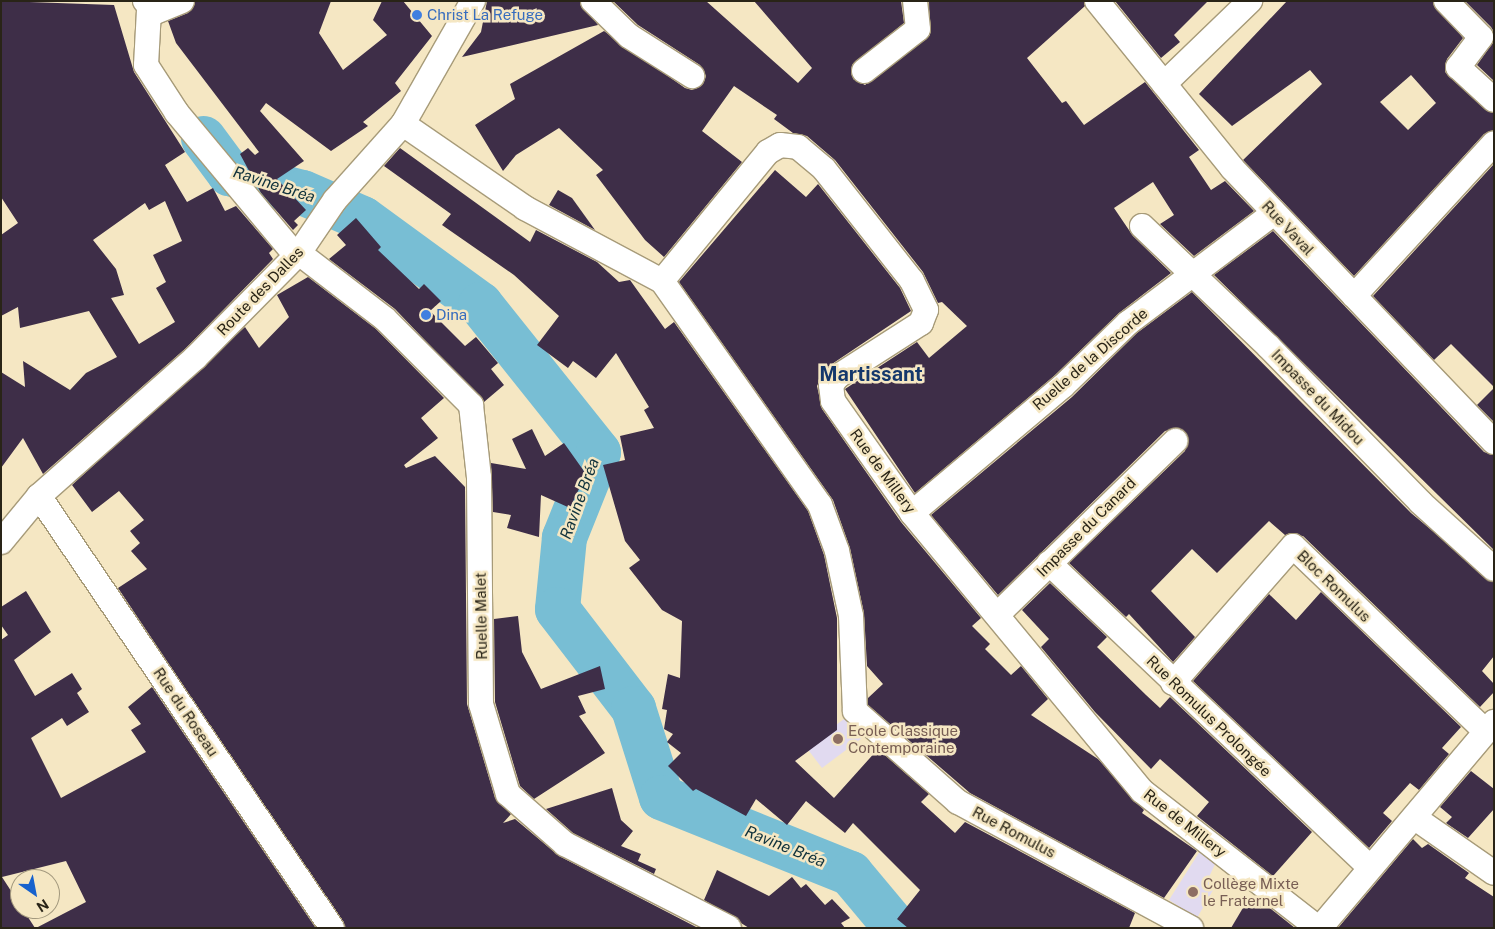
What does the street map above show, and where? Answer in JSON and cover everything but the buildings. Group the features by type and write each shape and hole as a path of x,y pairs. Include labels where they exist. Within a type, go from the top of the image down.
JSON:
{"street":[{"path":"147,6 162,11 182,1"},
{"path":"593,1 629,36 692,76"},
{"path":"864,71 918,29 915,1"},
{"name":"Rue Vaval","path":"1097,1 1164,84 1274,213 1494,442"},
{"path":"1164,84 1250,1"},
{"path":"1446,1 1481,37 1458,67 1494,100"},
{"name":"Route des Dalles","path":"1,542 39,496 195,358 297,255 334,200 403,124 464,4"},
{"name":"Ruelle Malet","path":"147,6 146,65 178,113 297,255 385,319 470,405 479,478 481,704 508,794 565,844 729,928"},
{"path":"403,124 525,208 662,281"},
{"path":"1354,296 1494,143"},
{"name":"Rue de Millery","path":"662,281 768,152 780,145 798,147 824,170 864,215 923,299 921,323 837,377 830,392 912,513 998,614 1142,791 1319,928"},
{"name":"Ruelle de la Discorde","path":"912,513 1063,386 1128,323 1193,276 1274,213"},
{"name":"Impasse du Midou","path":"1142,226 1421,503 1494,569"},
{"name":"Rue Romulus","path":"662,281 820,506 837,552 851,616 855,711 958,802 1191,928"},
{"name":"Impasse du Canard","path":"998,614 1175,441"},
{"name":"Rue du Roseau","path":"39,496 332,928"},
{"name":"Bloc Romulus","path":"1173,683 1293,546 1490,727"},
{"name":"Rue Romulus Prolongée","path":"1049,563 1173,683 1369,867"},
{"path":"1319,928 1369,867 1415,818 1490,727"},
{"path":"1415,818 1494,873"}],"shaded area":[{"name":"Ecole Classique Contemporaine","path":"855,711 870,732 822,768 806,747"},
{"name":"Collège Mixte le Fraternel","path":"1200,851 1216,862 1209,877 1217,883 1197,918 1169,900"}],"waterway":[{"name":"Ravine Bréa","path":"203,138 229,173 302,192 362,218 480,304 598,452 564,537 557,609 633,708 661,797 850,873 896,928"}],"place":[{"name":"Christ La Refuge","path":"417,15"},
{"name":"Dina","path":"426,315"},
{"name":"Ecole Classique Contemporaine","path":"838,739"},
{"name":"Collège Mixte le Fraternel","path":"1193,892"}],"district":[{"name":"Martissant","path":"871,374"}]}
